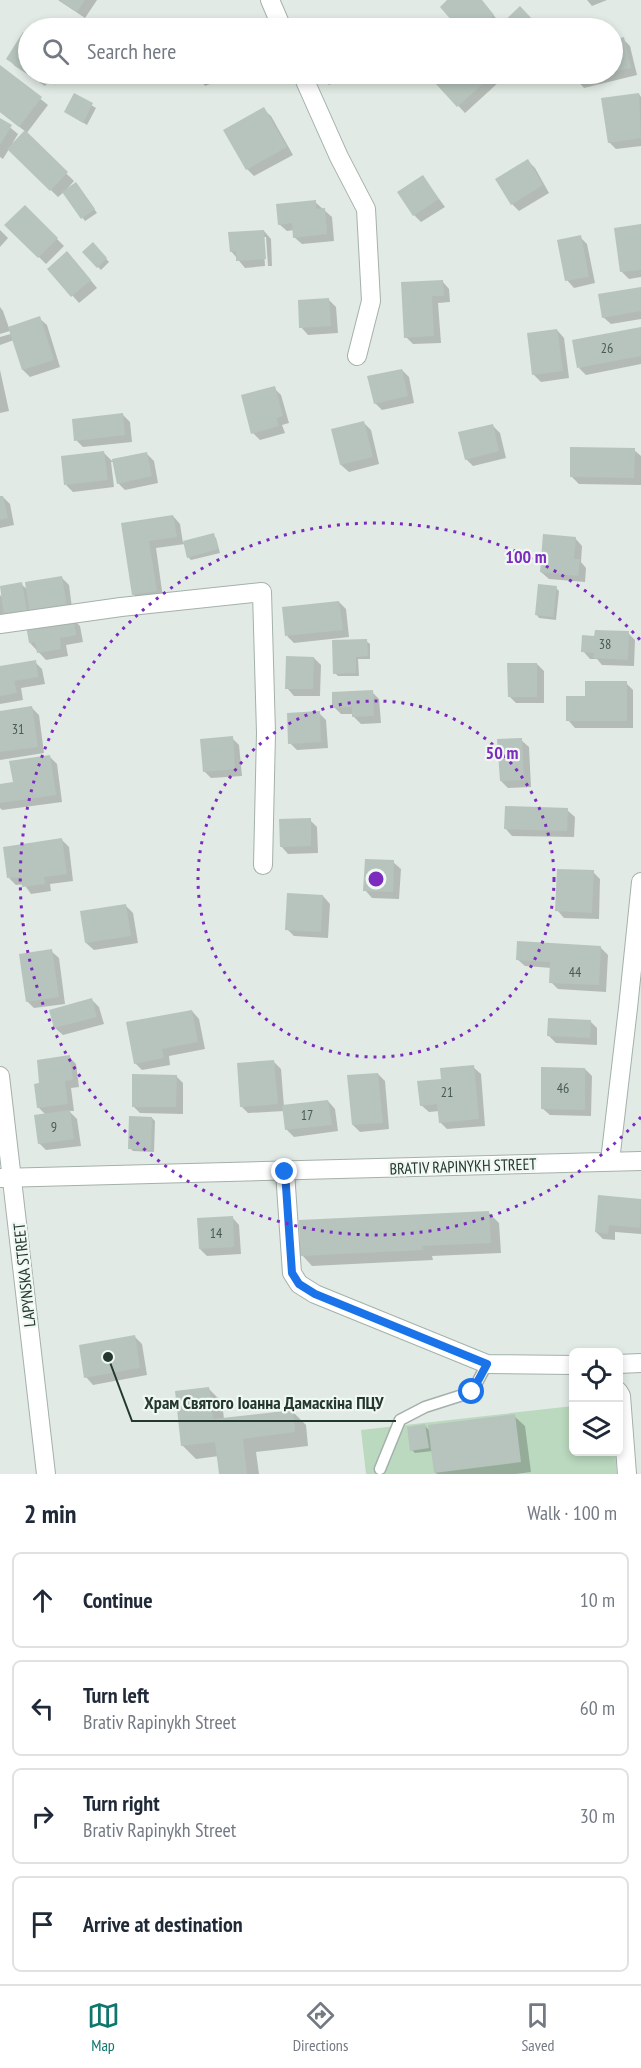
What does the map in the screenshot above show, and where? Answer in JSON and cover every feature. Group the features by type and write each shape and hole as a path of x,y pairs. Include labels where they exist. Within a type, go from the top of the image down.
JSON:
{"street":[{"path":"270,0 278,18"},
{"path":"306,84 339,157 366,209 370,301 357,356"},
{"path":"0,624 121,607 262,592 266,732 263,865"},
{"path":"610,1161 641,882"},
{"name":"LAPYNSKA STREET","path":"0,1076 6,1178 46,1474"},
{"name":"BRATIV RAPINYKH STREET","path":"6,1178 641,1161"},
{"path":"285,1172 292,1273 299,1284 315,1294 487,1364 569,1365"},
{"path":"623,1364 641,1363"},
{"path":"621,1402 627,1474"}],"lane":[{"path":"380,1468 400,1420 424,1407 472,1392 487,1364"}],"green space":[{"path":"569,1406 569,1456 615,1456 617,1474 366,1474 361,1430"}],"building":[{"path":"59,0 85,0 77,12"},
{"path":"447,0 482,0 494,15 490,18 449,18 440,7"},
{"path":"520,6 531,18 507,18"},
{"path":"623,37 631,68 623,70"},
{"path":"18,40 18,67 6,59"},
{"path":"0,65 18,79 18,84 25,84 42,97 19,127 0,112"},
{"path":"436,84 483,84 457,107"},
{"path":"74,93 93,103 83,123 64,112"},
{"path":"639,93 641,138 608,143 601,98"},
{"path":"264,107 287,147 246,170 223,130"},
{"path":"0,118 12,125 0,145"},
{"path":"25,130 68,172 50,191 7,149"},
{"path":"528,159 543,185 511,205 495,179"},
{"path":"423,175 439,199 413,216 397,192"},
{"path":"76,182 95,209 81,219 62,192"},
{"path":"316,200 316,209 325,208 327,234 293,238 292,223 278,225 276,204"},
{"path":"25,205 58,238 38,258 4,225"},
{"path":"641,224 641,270 620,272 614,228"},
{"path":"264,230 266,259 236,261 236,251 230,252 228,232"},
{"path":"581,235 589,277 565,281 557,240"},
{"path":"93,242 107,258 97,268 82,252"},
{"path":"67,251 91,280 71,297 47,269"},
{"path":"443,280 444,296 432,296 434,336 404,338 401,282"},
{"path":"641,287 641,311 602,318 598,294"},
{"path":"329,298 331,326 299,328 298,300"},
{"path":"40,316 54,360 22,370 8,327"},
{"path":"641,327 641,356 577,368 572,340"},
{"path":"557,329 563,371 532,375 527,333"},
{"path":"402,369 408,396 374,404 367,376"},
{"path":"275,386 283,416 276,418 279,426 251,434 241,395"},
{"path":"123,413 125,435 74,441 72,419"},
{"path":"364,421 373,457 340,465 331,429"},
{"path":"493,424 499,451 465,460 458,432"},
{"path":"570,447 635,448 634,478 570,477"},
{"path":"104,451 108,480 64,485 61,456"},
{"path":"147,452 152,476 117,484 112,459"},
{"path":"0,496 3,496 8,518 0,520"},
{"path":"173,515 177,537 149,541 157,591 132,595 121,523"},
{"path":"214,533 218,549 187,558 183,541"},
{"path":"543,534 576,537 574,559 580,559 578,576 540,572"},
{"path":"62,576 67,608 30,614 25,582"},
{"path":"22,582 27,612 4,616 0,586"},
{"path":"538,584 557,586 553,617 535,615"},
{"path":"339,601 343,630 285,636 282,607"},
{"path":"73,617 76,635 60,638 61,649 37,653 35,642 29,643 26,625"},
{"path":"595,630 629,631 628,660 593,658 594,653 581,652 582,635 594,636"},
{"path":"367,639 368,656 356,657 356,673 333,674 332,640"},
{"path":"286,656 314,657 313,689 285,689"},
{"path":"36,660 38,677 14,681 17,693 0,696 0,666"},
{"path":"507,663 537,663 537,697 508,697"},
{"path":"585,681 627,681 627,721 566,721 566,696 585,696"},
{"path":"373,690 374,716 352,717 352,707 332,708 332,692"},
{"path":"32,706 38,747 0,752 0,711"},
{"path":"320,711 321,742 288,744 287,713"},
{"path":"233,736 235,769 203,772 200,739"},
{"path":"522,738 524,780 500,781 497,739"},
{"path":"50,755 56,795 0,803 0,784 13,782 9,761"},
{"path":"505,806 568,808 567,831 504,829"},
{"path":"311,818 311,846 280,847 279,819"},
{"path":"62,838 67,874 44,877 45,884 22,887 21,877 7,878 3,847"},
{"path":"365,859 394,860 393,892 363,891"},
{"path":"557,869 594,870 592,913 555,911"},
{"path":"287,893 323,895 321,932 285,930"},
{"path":"126,904 131,936 85,943 80,911"},
{"path":"517,941 601,946 599,985 549,983 550,962 516,960"},
{"path":"52,949 59,997 26,1002 19,954"},
{"path":"92,998 97,1017 54,1028 49,1010"},
{"path":"192,1010 198,1042 162,1049 164,1058 134,1064 126,1022"},
{"path":"548,1018 591,1020 590,1038 547,1036"},
{"path":"70,1055 73,1080 65,1081 68,1104 37,1108 34,1084 39,1083 37,1060"},
{"path":"274,1060 278,1104 240,1107 237,1063"},
{"path":"474,1065 479,1119 439,1123 437,1104 420,1106 417,1081 441,1079 440,1068"},
{"path":"541,1067 585,1068 585,1110 541,1109"},
{"path":"378,1073 383,1123 352,1125 347,1075"},
{"path":"132,1074 177,1075 176,1107 132,1107"},
{"path":"328,1100 332,1125 285,1130 282,1105"},
{"path":"70,1110 74,1139 38,1144 34,1115"},
{"path":"129,1116 152,1117 151,1150 128,1149"},
{"path":"598,1195 641,1199 640,1228 609,1225 608,1234 595,1232"},
{"path":"489,1211 491,1243 422,1246 423,1250 300,1256 299,1220"},
{"path":"233,1216 234,1247 199,1249 197,1218"},
{"path":"135,1335 140,1368 84,1378 79,1345"},
{"path":"209,1387 213,1419 293,1410 295,1432 243,1439 247,1474 219,1474 215,1442 181,1446 175,1391"},
{"path":"515,1414 521,1462 434,1473 428,1425"},
{"path":"425,1424 429,1448 410,1451 407,1427"}],"place":[{"name":"Храм Святого Іоанна Дамаскіна ПЦУ","path":"108,1357"}],"route":[{"path":"285,1172 292,1273 299,1284 315,1294 487,1364 472,1392"}]}
